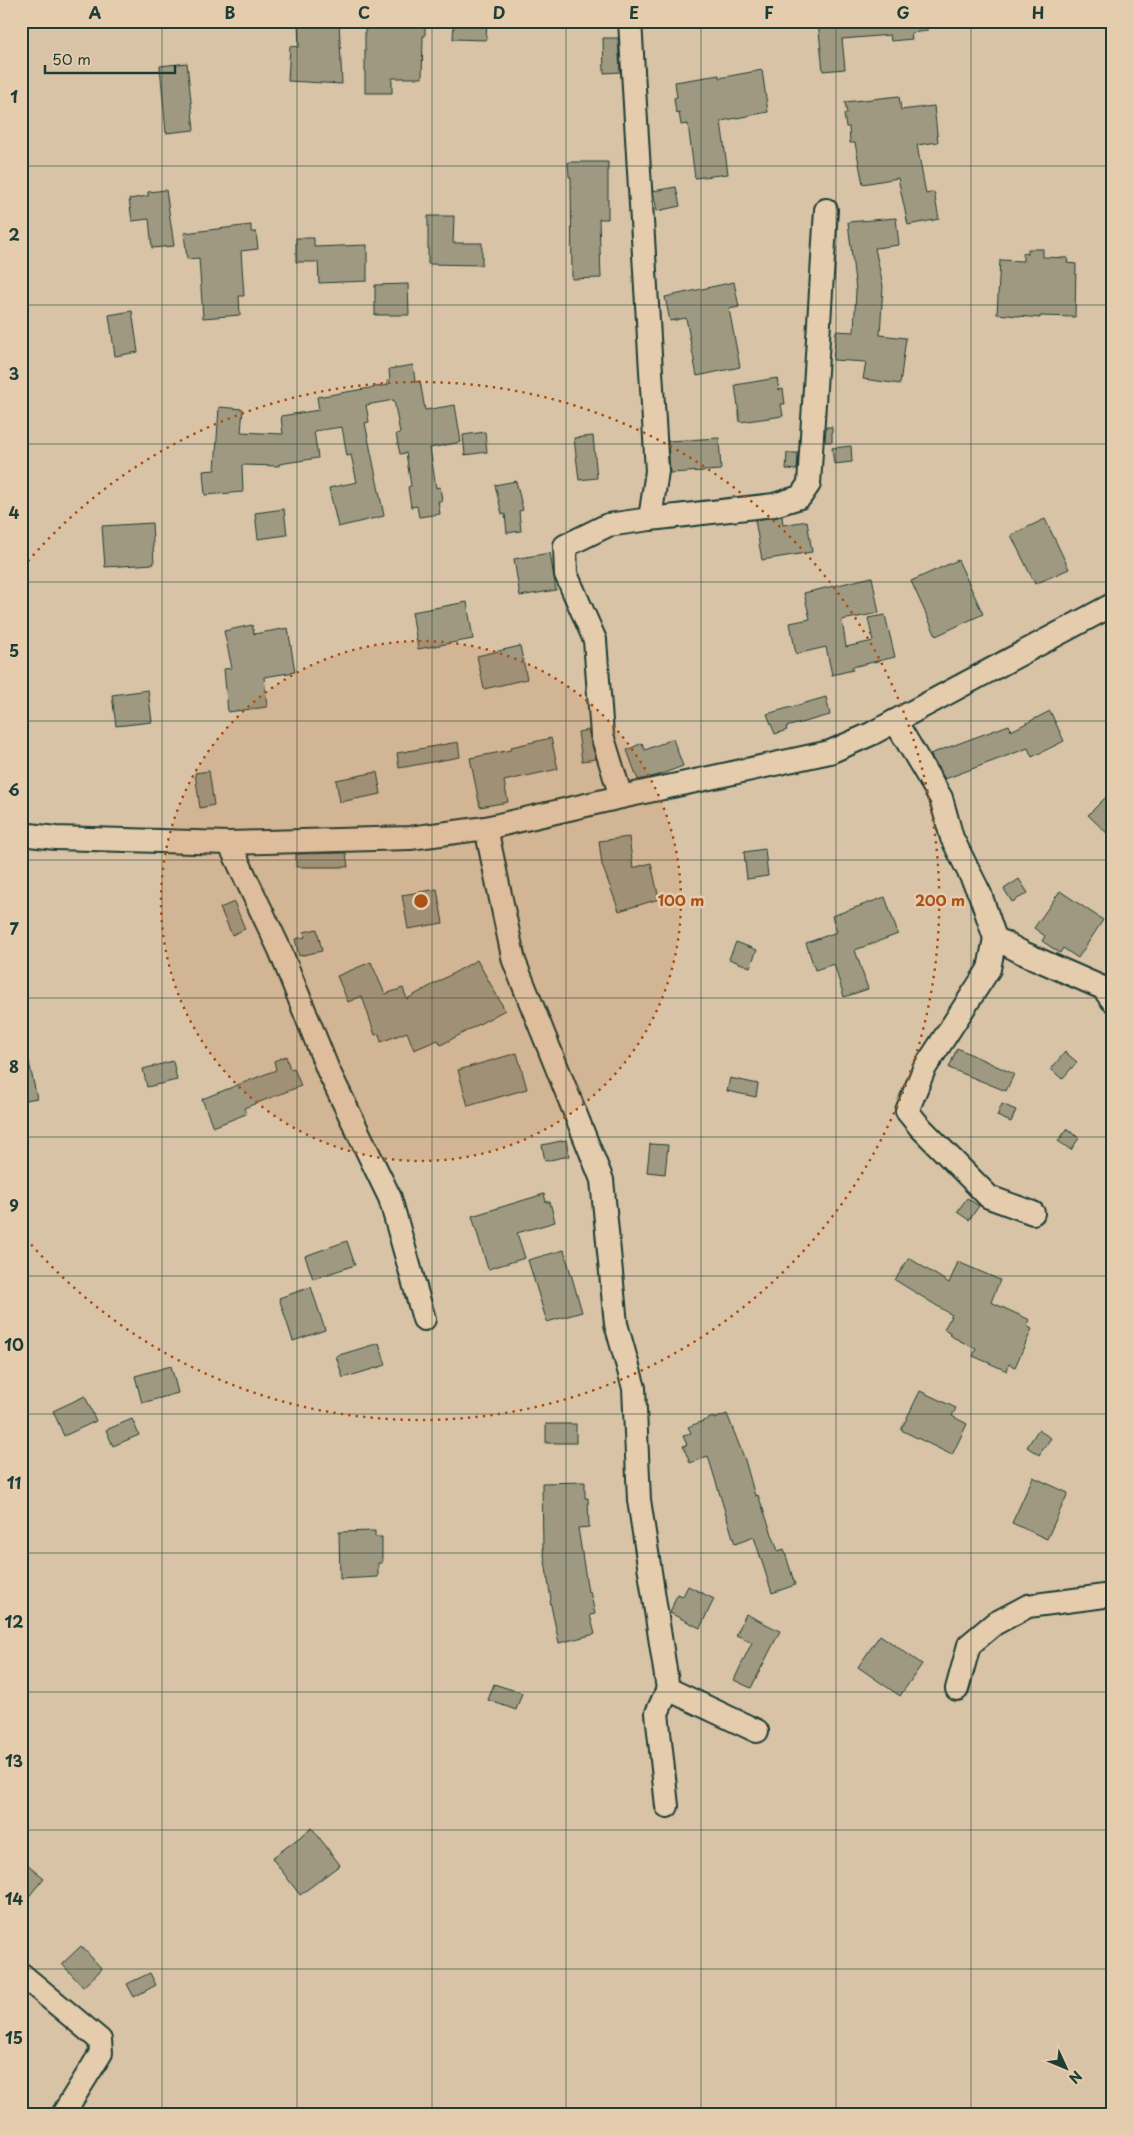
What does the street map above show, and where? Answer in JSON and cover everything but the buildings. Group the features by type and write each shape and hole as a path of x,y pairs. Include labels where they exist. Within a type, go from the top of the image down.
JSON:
{"street":[{"path":"630,21 657,471 650,519"},
{"path":"621,797 602,735 595,640 566,574 565,546 608,524 774,505 800,498 809,484 826,210"},
{"path":"21,834 56,838 228,843 410,838 486,828 830,752 865,738 1112,605"},
{"path":"895,721 941,798 952,838 980,894 994,938 989,970 924,1069 907,1111 920,1127 989,1197 1033,1213"},
{"path":"486,828 514,961 602,1180 616,1324 634,1388 639,1500 668,1689 657,1712 667,1806"},
{"path":"228,843 280,950 328,1070 390,1198 424,1319"},
{"path":"994,938 1023,953 1103,988 1112,1000"},
{"path":"957,1689 970,1645 994,1624 1028,1606 1112,1595"},
{"path":"668,1689 756,1731"},
{"path":"21,1974 100,2040 100,2054 63,2114"}]}
